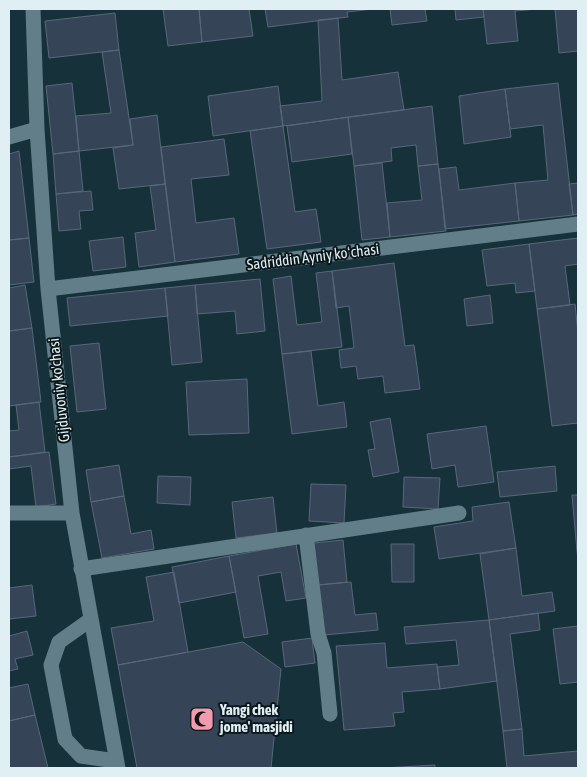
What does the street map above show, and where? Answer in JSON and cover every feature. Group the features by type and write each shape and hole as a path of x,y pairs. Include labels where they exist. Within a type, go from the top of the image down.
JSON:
{"street":[{"name":"Gijduvoniy ko'chasi","path":"32,9 36,129 48,289 72,513 117,765"},
{"path":"9,137 36,129"},
{"name":"Sadriddin Ayniy koʻchasi","path":"48,289 578,224"},
{"path":"9,513 72,513"},
{"path":"81,569 459,513"},
{"path":"306,536 318,634 324,653 330,714"},
{"path":"90,620 59,642 51,665 65,739 81,756 117,765"}],"building":[{"path":"163,9 199,9 202,42 168,46"},
{"path":"199,9 249,9 253,36 202,42"},
{"path":"265,9 373,9 347,12 348,17 268,27"},
{"path":"390,9 425,9 427,21 392,25"},
{"path":"455,9 483,9 484,17 456,20"},
{"path":"483,9 537,9 515,11 518,41 487,44"},
{"path":"555,9 578,9 578,51 559,53"},
{"path":"115,13 119,50 49,58 45,21"},
{"path":"338,18 342,80 398,72 404,110 283,126 280,106 322,101 318,20"},
{"path":"119,50 133,145 79,151 76,116 111,113 102,52"},
{"path":"72,83 79,151 53,154 46,86"},
{"path":"558,83 573,215 519,221 515,183 548,180 543,125 510,129 505,89"},
{"path":"278,86 283,126 213,136 208,96"},
{"path":"505,89 511,137 464,144 459,96"},
{"path":"432,106 438,164 418,166 416,145 391,148 392,161 354,166 348,117"},
{"path":"157,115 165,184 119,189 113,148 133,145 130,119"},
{"path":"348,117 352,154 292,162 287,126"},
{"path":"283,126 295,212 316,209 321,242 267,249 250,131"},
{"path":"224,139 229,175 191,179 196,223 234,218 239,254 175,262 161,147"},
{"path":"19,151 29,238 9,240 9,154"},
{"path":"79,151 83,191 56,194 53,154"},
{"path":"382,163 390,237 362,240 354,166"},
{"path":"438,164 446,231 390,237 387,203 422,200 418,166"},
{"path":"456,167 459,190 515,183 519,221 445,229 439,169"},
{"path":"578,183 578,214 573,215 569,184"},
{"path":"165,184 175,262 139,267 135,233 156,230 150,186"},
{"path":"91,191 93,210 79,211 81,229 59,231 56,194"},
{"path":"123,237 126,267 93,271 89,241"},
{"path":"29,238 34,282 9,285 9,240"},
{"path":"578,238 578,264 565,266 570,305 537,309 529,244"},
{"path":"529,244 535,291 516,293 515,283 487,286 482,250"},
{"path":"394,263 405,346 414,345 420,389 385,393 383,376 358,379 356,366 341,368 339,350 354,348 349,306 336,308 332,271"},
{"path":"332,271 342,347 282,354 273,279 291,276 297,325 322,322 316,273"},
{"path":"260,279 265,331 237,334 235,311 197,314 195,285"},
{"path":"25,285 32,328 9,331 9,288"},
{"path":"195,285 202,362 172,365 165,288"},
{"path":"165,288 168,316 70,326 67,298"},
{"path":"490,295 493,323 467,326 464,299"},
{"path":"575,304 578,333 578,423 552,426 537,309"},
{"path":"32,328 41,402 9,406 9,331"},
{"path":"99,343 106,409 77,412 70,346"},
{"path":"311,351 318,406 344,402 347,427 292,434 282,354"},
{"path":"247,379 249,433 189,435 186,382"},
{"path":"39,402 45,452 9,457 9,431 19,430 16,405"},
{"path":"390,418 399,472 373,477 368,450 375,449 370,422"},
{"path":"486,426 494,482 458,487 455,465 432,469 427,434"},
{"path":"49,452 56,504 36,507 31,466 9,469 9,457"},
{"path":"119,465 124,496 91,502 86,470"},
{"path":"555,466 557,491 500,497 497,472"},
{"path":"158,476 191,477 190,505 157,503"},
{"path":"404,477 440,478 438,509 403,507"},
{"path":"311,484 346,485 344,523 309,521"},
{"path":"572,495 578,495 578,562"},
{"path":"124,496 131,534 151,530 154,549 102,558 91,502"},
{"path":"273,497 277,533 236,538 232,502"},
{"path":"509,502 516,548 439,559 434,527 473,521 472,507"},
{"path":"343,540 347,582 318,585 314,543"},
{"path":"296,544 306,598 286,601 281,572 258,576 268,634 244,638 229,556"},
{"path":"391,544 414,544 414,582 392,582"},
{"path":"516,548 522,596 552,592 555,611 489,620 480,554"},
{"path":"229,556 236,592 179,603 172,567"},
{"path":"174,572 188,652 118,665 111,628 154,621 146,577"},
{"path":"351,582 355,615 376,613 378,630 324,635 318,585"},
{"path":"32,585 36,616 9,619 9,588"},
{"path":"538,613 540,630 510,634 522,729 503,731 489,620"},
{"path":"489,620 497,681 440,689 437,667 459,665 456,640 406,644 404,627"},
{"path":"578,626 578,682 560,684 553,629"},
{"path":"27,631 33,655 15,659 18,669 9,671 9,636"},
{"path":"312,638 315,663 285,667 282,642"},
{"name":"Yangi chek jome' masjidi","path":"243,642 281,669 271,768 137,768 118,665"},
{"path":"385,643 387,668 437,664 440,689 402,692 404,712 393,713 395,726 344,730 336,646"},
{"path":"28,684 35,715 9,721 9,688"},
{"path":"35,715 48,768 9,768 9,721"},
{"path":"522,729 524,756 578,751 578,768 507,768 503,731"},
{"path":"435,765 435,768 384,768"}],"place":[{"name":"Yangi chek jome' masjidi","path":"202,719"}]}
